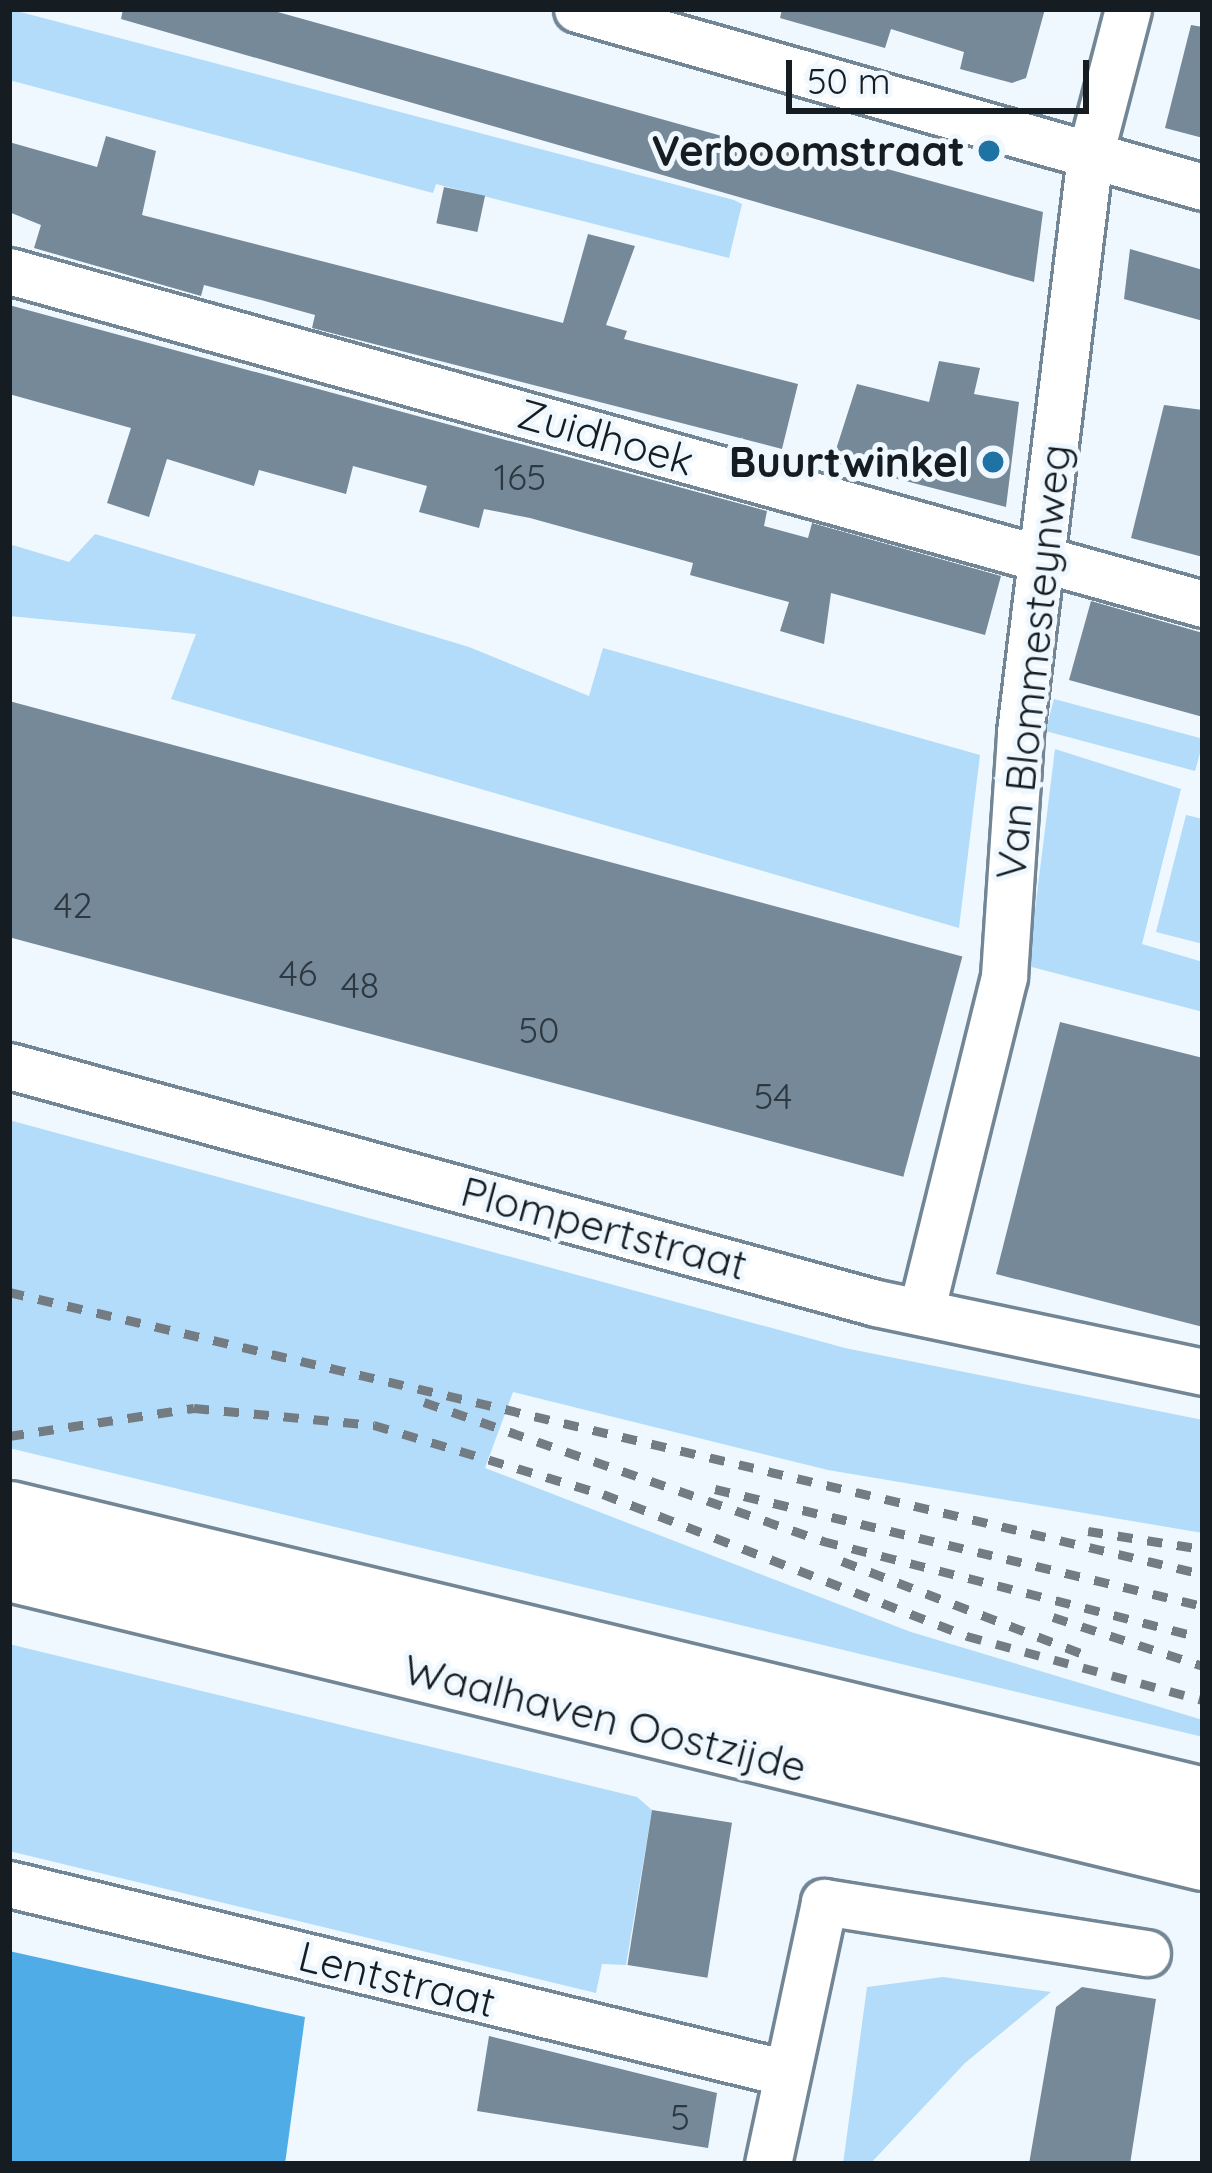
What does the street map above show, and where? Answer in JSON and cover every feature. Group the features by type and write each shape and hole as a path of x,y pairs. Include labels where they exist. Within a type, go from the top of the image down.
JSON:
{"main road":[{"name":"Waalhaven Oostzijde","path":"9,1513 1203,1799"},
{"name":"Waalhaven Oostzijde","path":"9,1569 1203,1858"}],"street":[{"path":"577,9 1203,188"},
{"name":"Van Blommesteynweg","path":"921,1312 1004,976 1041,559 1090,155 1128,9"},
{"name":"Zuidhoek","path":"9,271 1203,604"},
{"name":"Plompertstraat","path":"9,1066 921,1312 1203,1372"},
{"name":"Lentstraat","path":"9,1884 786,2073"},
{"path":"769,2164 824,1902 1148,1953"}],"shaded area":[{"path":"9,9 734,200 742,204 729,258 436,184 433,193 9,80"},
{"path":"95,534 469,647 589,696 603,648 980,755 959,928 171,699 196,634 9,616 9,544 69,562"},
{"path":"1054,699 1203,739 1195,771 1045,731"},
{"path":"1055,749 1181,789 1142,944 1203,962 1203,1012 1028,966"},
{"path":"1186,815 1203,819 1203,944 1156,932"},
{"path":"9,1120 845,1348 1203,1420 1203,1533 828,1470 513,1392 485,1468 911,1632 1203,1720 1203,1737 9,1448"},
{"path":"9,1644 637,1797 652,1810 626,1965 602,1964 596,1993 9,1851"},
{"path":"943,1977 1051,1992 965,2063 870,2164 843,2164 867,1987"}],"water":[{"path":"9,1951 305,2017 285,2164 9,2164"}],"building":[{"path":"123,9 267,9 779,152 782,140 1043,212 1034,282 121,19"},
{"path":"782,9 1045,9 1026,78 1012,83 960,69 964,52 891,29 885,48 780,18"},
{"path":"1191,25 1203,27 1203,138 1165,128"},
{"path":"106,136 156,151 142,215 563,323 588,234 635,246 606,325 627,331 624,339 798,384 782,449 312,328 315,315 261,300 204,285 201,296 34,248 41,225 9,212 9,142 97,167"},
{"path":"444,187 485,196 477,232 436,223"},
{"path":"1130,249 1203,270 1203,321 1124,299"},
{"path":"9,305 767,511 764,526 808,538 812,523 1001,576 985,635 831,593 824,644 780,631 789,602 690,575 693,563 484,509 479,528 419,512 427,486 353,466 346,494 259,470 254,486 167,459 149,517 107,503 131,428 9,394"},
{"path":"939,361 980,368 974,394 1019,402 1006,507 832,462 857,384 929,402"},
{"path":"1164,405 1203,410 1203,557 1131,538"},
{"path":"1091,601 1203,633 1203,717 1069,680"},
{"path":"9,701 962,956 903,1177 9,937"},
{"path":"1060,1022 1203,1058 1203,1327 996,1274"},
{"path":"652,1810 732,1823 707,1978 627,1965"},
{"path":"1082,1987 1156,1999 1130,2164 1029,2164 1056,2007"},
{"path":"489,2036 717,2093 708,2148 477,2111"}],"railway":[{"path":"9,1292 1203,1574"},
{"path":"424,1402 823,1541 1203,1638"},
{"path":"9,1436 194,1408 374,1425 603,1494 967,1636 1203,1700"},
{"path":"715,1489 1203,1606"},
{"path":"1088,1531 1203,1549"},
{"path":"842,1561 1088,1656"},
{"path":"1053,1617 1203,1666"}],"place":[{"name":"Verboomstraat","path":"989,151"},
{"name":"Buurtwinkel","path":"993,462"}]}
